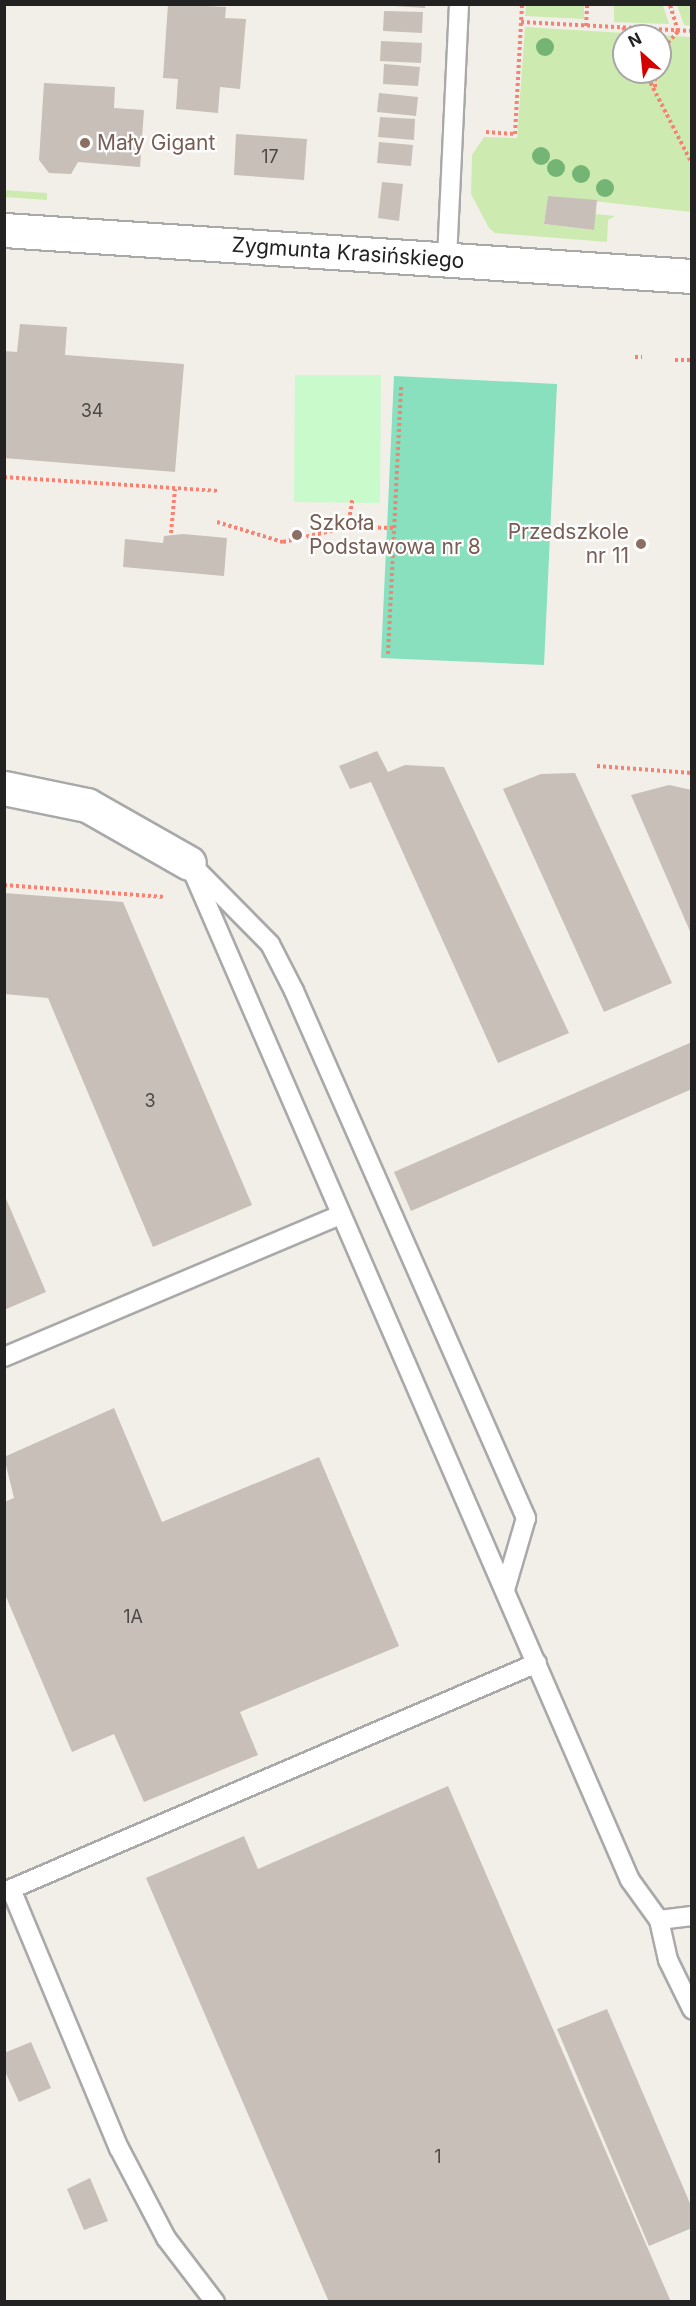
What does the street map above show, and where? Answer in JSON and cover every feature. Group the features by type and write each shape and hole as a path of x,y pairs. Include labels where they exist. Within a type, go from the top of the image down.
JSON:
{"street":[{"name":"Zygmunta Krasińskiego","path":"4,230 692,276"},
{"path":"4,788 87,805 189,863"}],"lane":[{"path":"447,259 459,4"},
{"path":"189,863 630,1880 659,1920 668,1960 692,2009"},
{"path":"189,863 270,944 526,1518 505,1590"},
{"path":"4,1357 340,1215"},
{"path":"215,2301 166,2238 119,2148 8,1890 537,1663"},
{"path":"659,1920 692,1916"}],"path":[{"path":"453,130 515,134 522,4"},
{"path":"586,26 587,4"},
{"path":"670,4 678,31"},
{"path":"521,22 612,27"},
{"path":"672,31 692,31"},
{"path":"672,38 678,31"},
{"path":"651,84 692,164"},
{"path":"656,84 656,93"},
{"path":"634,357 642,357"},
{"path":"675,360 692,360"},
{"path":"388,654 401,385"},
{"path":"4,477 219,491"},
{"path":"171,533 175,489"},
{"path":"348,527 353,497"},
{"path":"217,522 232,522 242,532 269,541 348,527 394,528"},
{"path":"597,766 692,773"},
{"path":"4,885 205,900"}],"green space":[{"path":"526,5 584,5 584,19 525,16"},
{"path":"614,5 663,5 669,24 614,22"},
{"path":"677,5 691,5 691,26 684,25"},
{"path":"525,27 612,32 612,84 672,84 672,36 691,37 691,212 548,196 544,224 593,230 595,214 615,216 608,220 607,242 495,233 489,228 471,194 472,155 484,137 517,138"},
{"path":"4,190 47,193 47,200 5,197"},
{"path":"295,375 381,375 380,503 294,502"},
{"path":"394,376 557,384 544,665 381,658"}],"building":[{"path":"168,4 226,7 225,18 246,19 240,89 220,87 218,113 176,109 178,79 163,78"},
{"path":"394,4 425,4 425,8 394,6"},
{"path":"384,11 423,12 422,33 383,31"},
{"path":"381,41 422,43 421,63 380,61"},
{"path":"384,64 420,67 418,86 383,84"},
{"path":"44,83 115,87 114,108 144,110 140,167 78,162 71,174 49,173 39,160"},
{"path":"379,93 418,97 416,116 377,112"},
{"path":"380,117 415,119 414,140 378,137"},
{"path":"236,134 307,139 304,180 234,175"},
{"path":"379,142 413,145 411,166 377,163"},
{"path":"382,182 403,184 399,221 378,218"},
{"path":"548,196 597,200 594,230 544,224"},
{"path":"20,324 67,327 65,355 184,364 175,472 4,458 4,351 17,352"},
{"path":"183,534 227,538 224,576 123,567 125,539 163,543 164,536"},
{"path":"377,751 388,772 405,765 444,767 569,1033 498,1063 371,782 350,789 339,766"},
{"path":"575,773 672,983 604,1012 503,789 541,774"},
{"path":"669,785 692,790 692,936 631,795"},
{"path":"4,893 123,902 252,1205 153,1247 48,998 4,994"},
{"path":"692,1042 692,1089 411,1211 394,1172"},
{"path":"4,1194 46,1292 4,1310"},
{"path":"114,1408 162,1522 319,1457 399,1646 240,1712 258,1755 144,1802 114,1734 72,1752 4,1592 4,1502 14,1498 4,1457"},
{"path":"448,1786 671,2302 329,2302 146,1878 244,1836 258,1869"},
{"path":"607,2009 692,2208 692,2228 649,2246 557,2029"},
{"path":"31,2042 51,2088 19,2102 4,2069 4,2053"},
{"path":"90,2178 108,2221 84,2230 67,2189"}],"place":[{"name":"Mały Gigant","path":"85,143"},
{"name":"Szkoła Podstawowa nr 8","path":"297,535"},
{"name":"Przedszkole nr 11","path":"641,544"}]}
